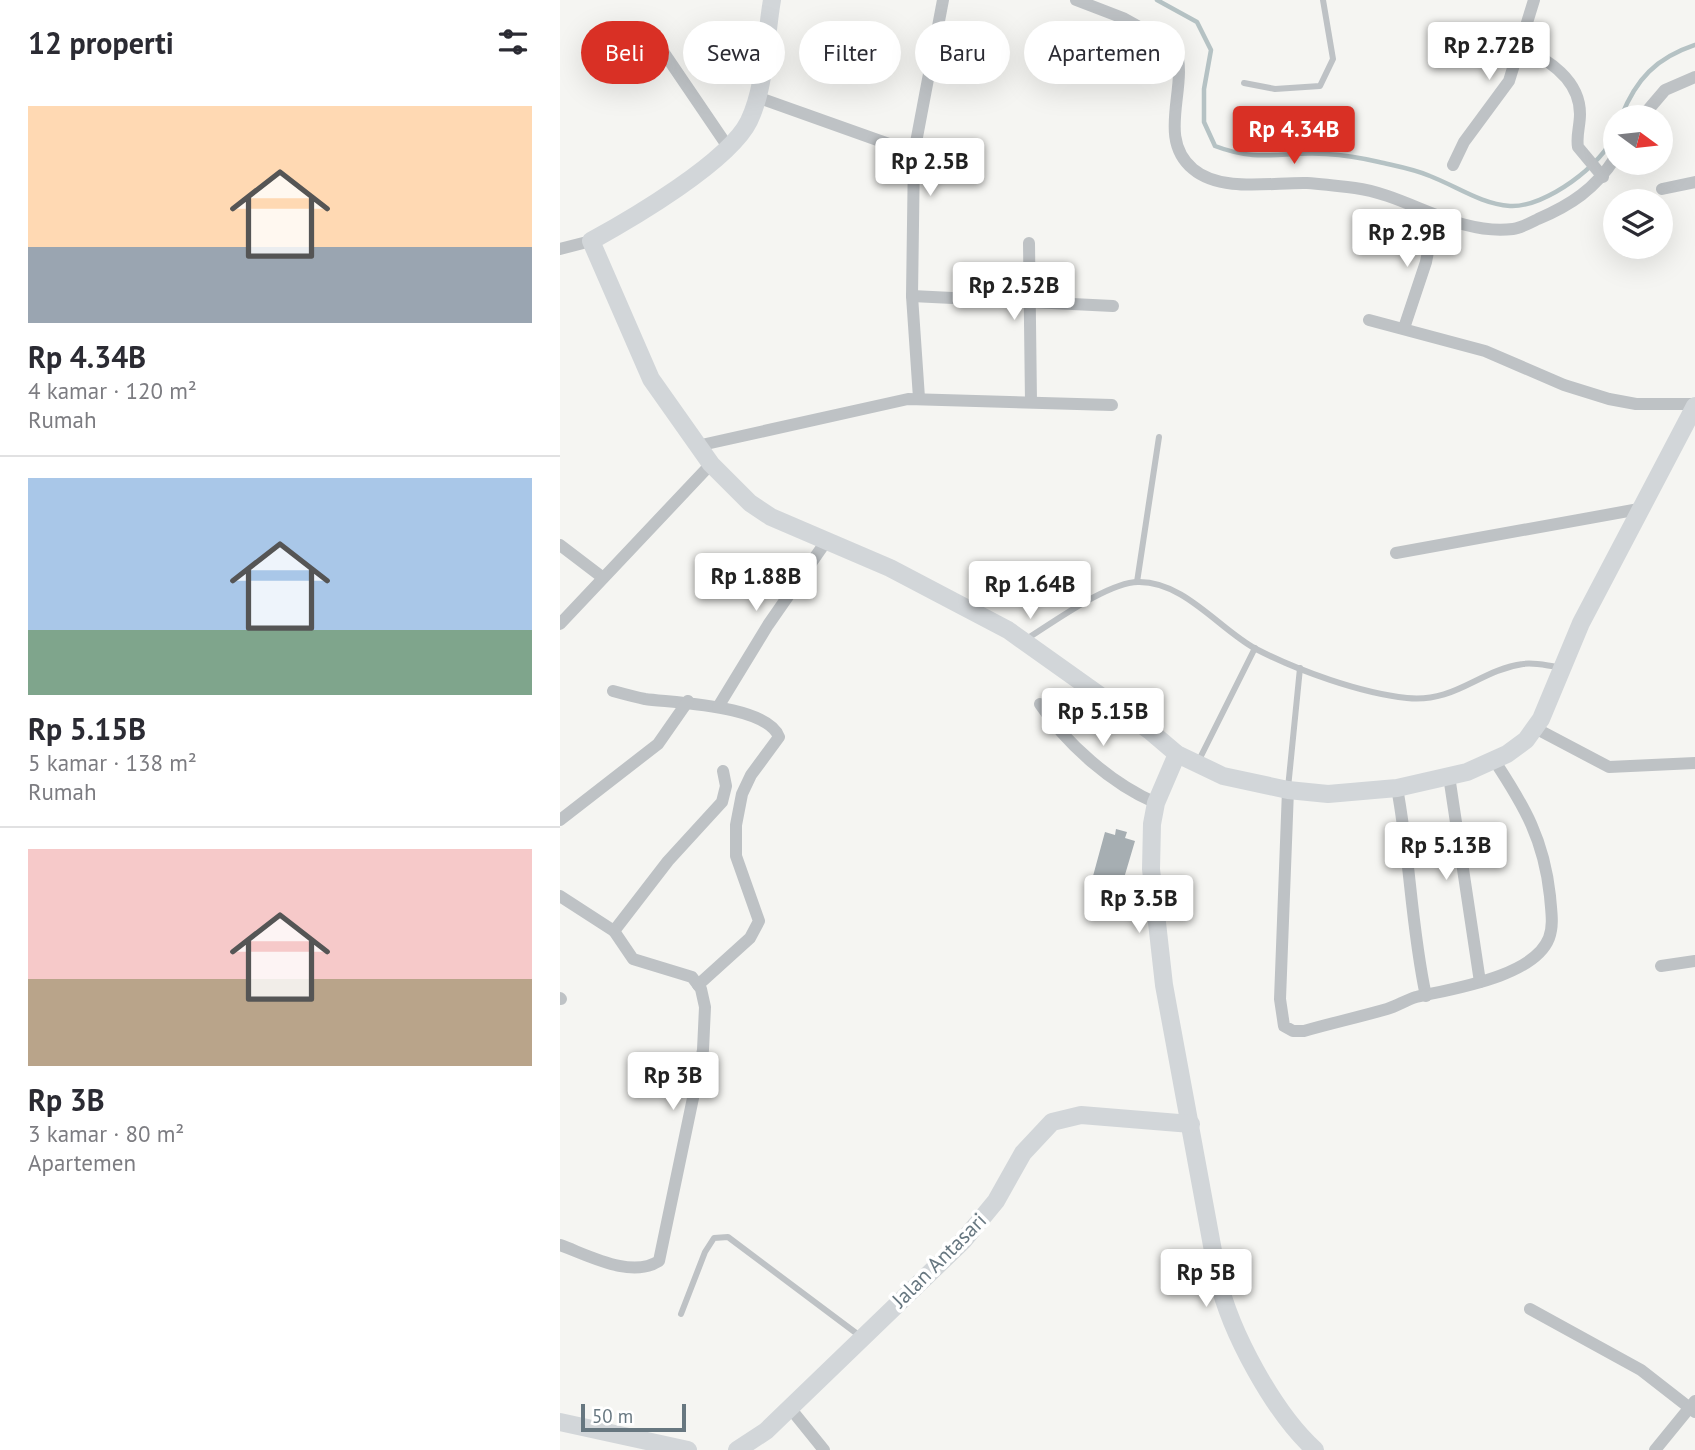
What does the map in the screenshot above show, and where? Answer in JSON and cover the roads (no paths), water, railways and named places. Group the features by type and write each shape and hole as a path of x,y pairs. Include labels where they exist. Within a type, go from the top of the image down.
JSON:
{"street":[{"path":"560,249 591,241 653,205 728,147 748,123 757,97 772,0"},
{"path":"919,398 912,296 914,153 943,0"},
{"path":"1076,0 1123,18 1175,47 1175,132 1184,160 1202,176 1233,183 1308,183 1365,189 1435,215 1498,230 1516,229 1573,203 1603,176 1579,149 1581,111 1574,92 1553,64 1520,47"},
{"path":"1453,165 1464,142 1509,81 1534,0"},
{"path":"669,60 728,147"},
{"path":"1652,105 1665,90 1695,77"},
{"path":"757,97 914,153"},
{"path":"1662,189 1695,182"},
{"path":"1404,328 1426,262 1435,215"},
{"path":"591,241 651,380 711,464 761,511 890,568 1024,640 1177,754 1197,765 1245,783 1288,790 1328,794 1396,788 1449,776 1494,760 1518,746 1535,728 1561,668 1639,509 1695,405 1636,404 1609,399 1564,385 1485,351 1370,320"},
{"path":"1029,243 1031,402"},
{"path":"912,296 1113,306"},
{"path":"697,446 919,398 1112,405"},
{"path":"560,624 711,464"},
{"path":"1396,553 1639,509"},
{"path":"718,707 768,625 827,540"},
{"path":"560,545 603,577"},
{"path":"613,691 645,699 688,701 718,707 772,726 779,737 751,775 742,794 736,825 736,856 760,920 750,938 698,985"},
{"path":"560,820 658,744 688,701"},
{"path":"1040,704 1084,753 1136,794 1156,803"},
{"path":"1535,728 1609,766 1695,763"},
{"path":"1177,754 1156,803 1151,846 1155,909 1164,985 1218,1278 1230,1321 1279,1404 1297,1431 1315,1450"},
{"path":"1288,790 1279,971 1284,1026 1293,1031 1304,1031 1480,982 1536,956 1549,940 1552,923 1545,860 1534,826 1494,760"},
{"path":"614,931 668,861 722,802 726,786 723,771"},
{"path":"1449,776 1480,982"},
{"path":"1396,788 1404,828 1413,934 1426,996"},
{"path":"560,896 614,931 633,959 680,971 692,977 698,985 705,1007 702,1050 659,1261 652,1265 630,1268 560,1245"},
{"path":"1661,965 1695,961"},
{"name":"Jalan Antasari","path":"737,1450 766,1431 981,1222 1023,1153 1052,1122 1081,1115 1191,1124"},
{"path":"1530,1309 1623,1359 1693,1406 1655,1450"},
{"path":"790,1408 824,1450"},
{"path":"560,1422 656,1446 688,1450"}],"lane":[{"path":"1244,83 1275,89 1320,86 1333,59 1323,0"},
{"path":"1137,582 1159,437"},
{"path":"1024,640 1099,594 1137,582 1174,591 1255,648 1300,668 1331,679 1408,698 1448,695 1504,668 1525,663 1561,668"},
{"path":"1197,765 1255,648"},
{"path":"1288,790 1300,668"},
{"path":"681,1314 705,1252 714,1238 728,1237 861,1337"}],"waterway":[{"path":"1157,0 1197,22 1211,50 1204,89 1204,122 1215,146 1245,154 1311,153 1366,159 1418,171 1479,198 1510,206 1524,205 1556,192 1572,182 1603,153"},
{"path":"1627,105 1641,81 1658,63 1695,45"}]}
